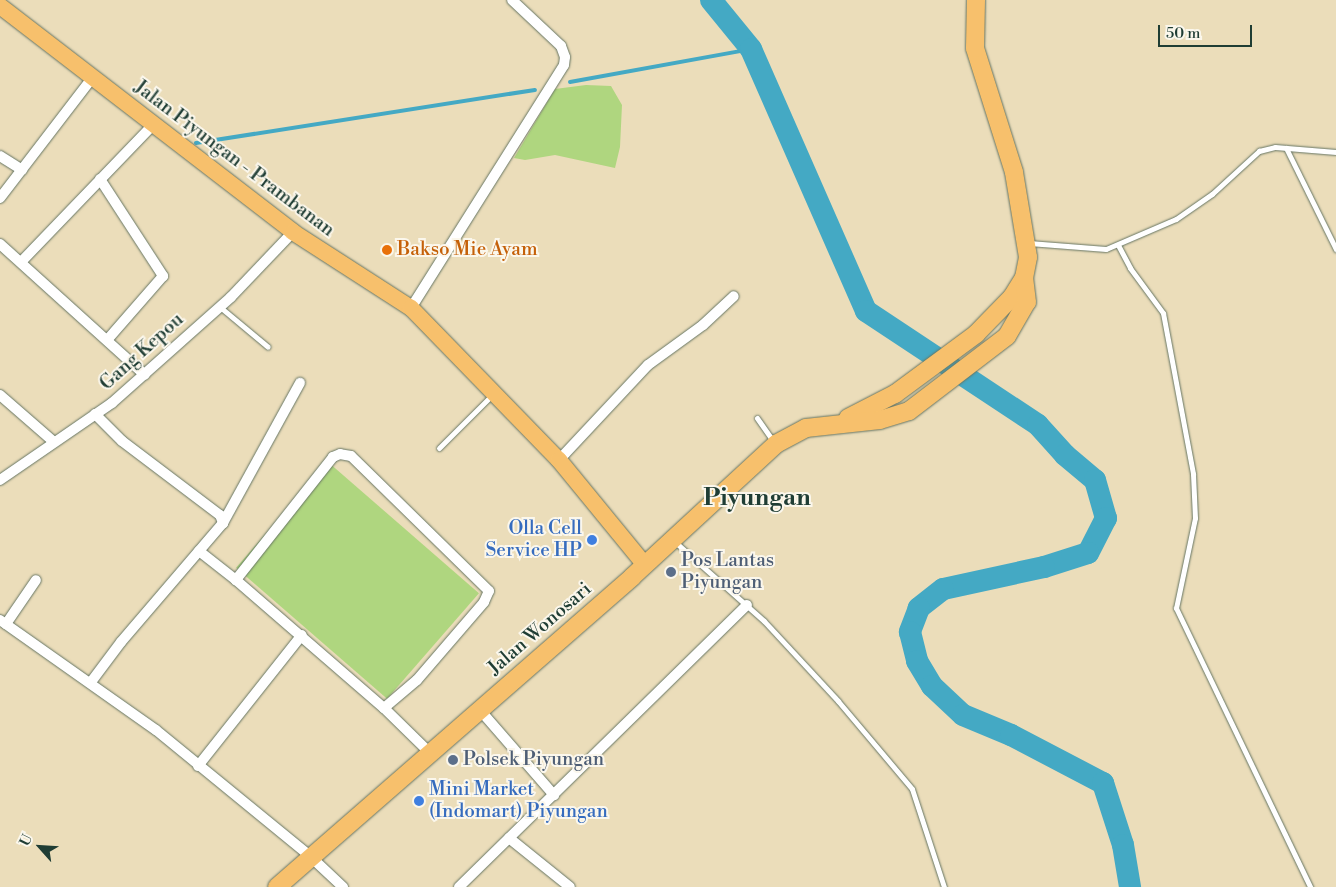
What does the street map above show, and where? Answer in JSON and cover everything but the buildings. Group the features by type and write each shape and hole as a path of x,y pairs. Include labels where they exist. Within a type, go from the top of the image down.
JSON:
{"highway":[{"path":"976,0 975,48 1014,172 1028,257 1024,278"},
{"name":"Jalan Wonosari","path":"838,422 895,394 976,334 1012,297 1024,278"},
{"name":"Jalan Wonosari","path":"277,887 645,565 776,444 806,428 838,422 880,420 909,411 987,355 1018,321 1027,302 1024,278"}],"main road":[{"name":"Jalan Piyungan - Prambanan","path":"0,6 293,232 411,308 559,460 645,565"}],"street":[{"path":"411,308 564,65 565,57 561,46 512,0"},
{"path":"0,198 92,78"},
{"path":"22,261 153,125"},
{"path":"0,156 22,170"},
{"path":"100,178 163,276 108,338"},
{"name":"Gang Kepou","path":"0,480 53,440 96,414 145,375 220,306 293,232"},
{"path":"0,244 22,261 108,338 145,375"},
{"path":"559,460 648,366 704,325 734,296"},
{"path":"92,682 120,642 223,524 300,383"},
{"path":"0,395 53,440"},
{"path":"96,414 122,441 220,515 223,524"},
{"path":"236,580 334,457 340,454 351,456 488,591 484,602 417,680 384,708"},
{"path":"199,551 302,635 384,708 430,753"},
{"path":"36,580 3,622 92,682 156,730 311,857 343,887"},
{"path":"459,887 747,606"},
{"path":"198,766 302,635"},
{"path":"480,710 554,795"},
{"path":"509,838 570,887"}],"lane":[{"path":"1026,242 1106,249 1176,220 1227,182 1259,151 1286,148 1336,152"},
{"path":"1286,148 1336,249"},
{"path":"1118,245 1130,268 1163,313 1191,464 1195,518 1176,608 1306,886"},
{"path":"220,306 268,347"},
{"path":"439,448 494,393"},
{"path":"757,418 776,444"},
{"path":"672,540 747,606 838,701 912,789 944,887"}],"green space":[{"path":"586,85 611,86 622,105 620,147 615,168 555,155 525,160 514,158 555,89"},
{"path":"328,462 479,593 387,699 236,568"}],"waterway":[{"path":"711,0 751,49 866,311 1038,425 1065,455 1095,480 1106,518 1088,553 1044,567 943,589 919,608 910,632 917,661 932,686 963,715 1011,735 1103,783 1123,845 1130,887"},
{"path":"570,82 751,49"},
{"path":"196,143 535,90"}],"place":[{"name":"Bakso Mie Ayam","path":"387,250"},
{"name":"Olla Cell Service HP","path":"592,540"},
{"name":"Pos Lantas Piyungan","path":"671,572"},
{"name":"Polsek Piyungan","path":"453,760"},
{"name":"Mini Market (Indomart) Piyungan","path":"419,801"}],"district":[{"name":"Piyungan","path":"757,499"}]}
